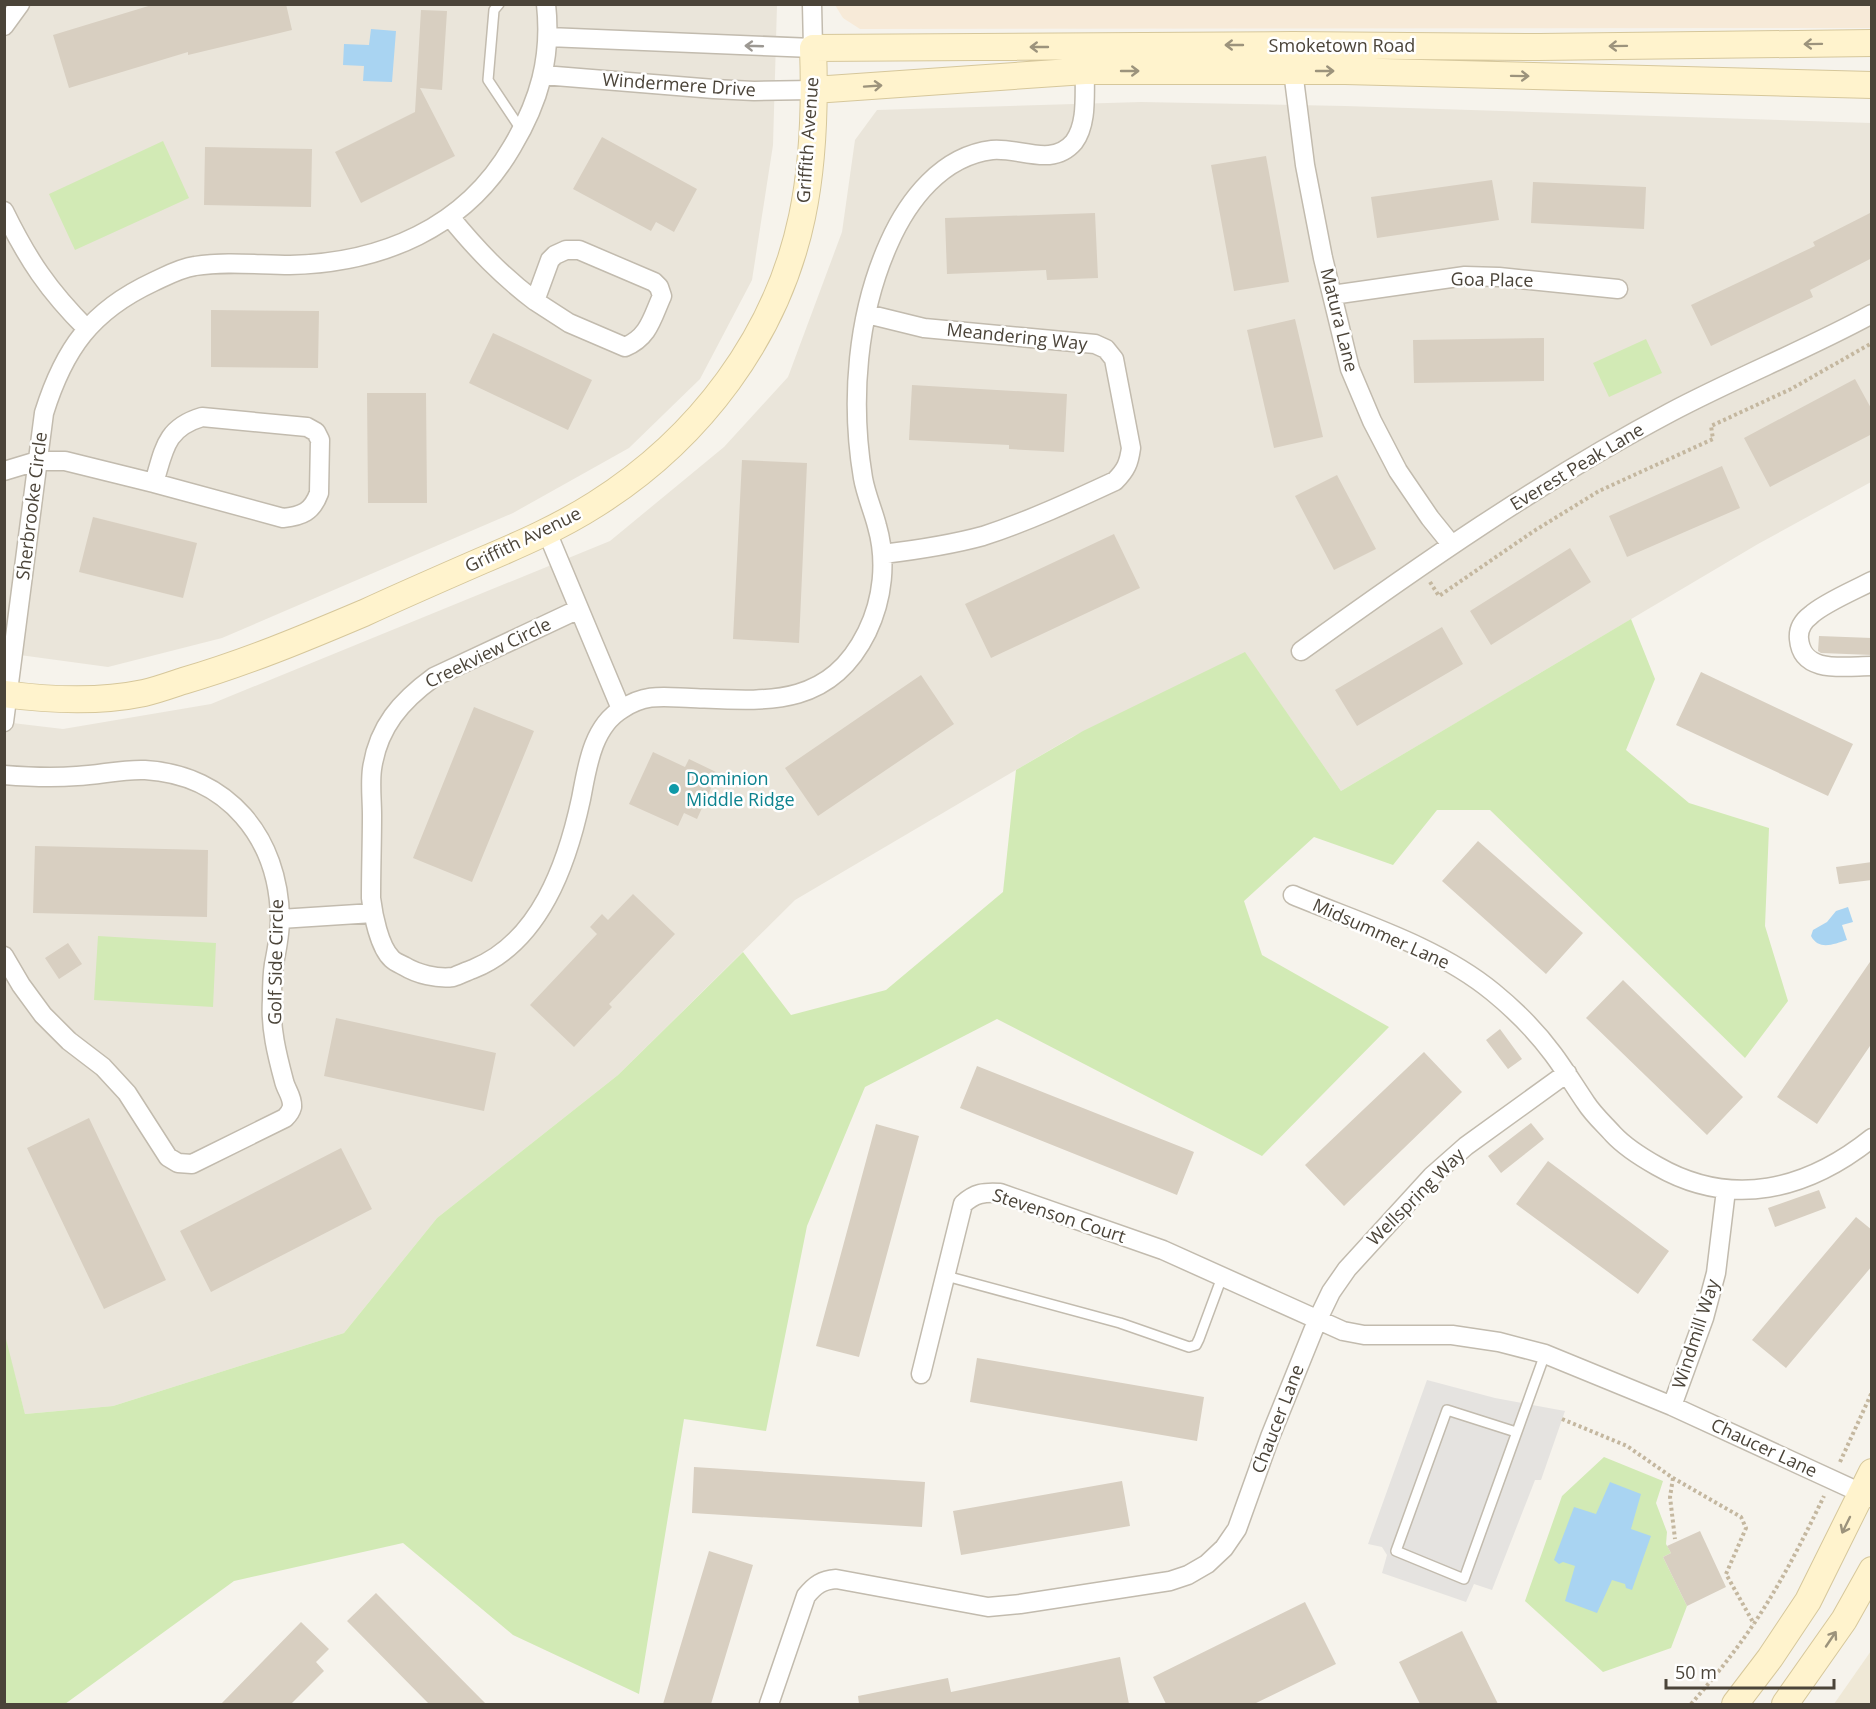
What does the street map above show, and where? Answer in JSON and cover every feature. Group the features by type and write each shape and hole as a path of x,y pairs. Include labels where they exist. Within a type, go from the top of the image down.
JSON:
{"street":[{"path":"4,26 20,4"},
{"name":"Sherbrooke Circle","path":"6,694 44,413 53,382 68,353 87,328 110,308 140,288 194,266 243,263 291,265 333,261 366,254 406,241 435,228 478,194 501,167 522,131 536,99 543,75 548,37 546,4"},
{"name":"Griffith Avenue","path":"6,694 46,698 95,698 143,693 223,669 300,640 547,532 598,502 651,464 687,431 725,387 752,346 774,303 788,267 802,217 808,179 814,90 812,4"},
{"path":"548,37 813,48"},
{"name":"Smoketown Road","path":"813,48 1281,45 1539,47 1872,43"},
{"path":"547,532 621,709 639,700 659,695 770,700 794,696 817,686 841,669 857,650 869,628 880,594 883,554 863,478 858,431 858,383 867,314 876,274 890,239 910,207 933,177 951,163 972,154 994,150 1017,151 1043,156 1065,150 1074,142 1083,122 1085,71"},
{"name":"Smoketown Road","path":"814,90 1085,71 1293,71 1872,85"},
{"name":"Matura Lane","path":"1293,71 1305,165 1350,369 1372,421 1398,471 1451,544"},
{"name":"Windermere Drive","path":"543,75 714,89 814,90"},
{"path":"4,211 21,245 43,280 63,305 87,328"},
{"path":"450,217 478,252 510,282 535,301 569,323 625,347 637,342 646,333 662,296 659,287 654,282 579,250 566,250 550,260 535,301"},
{"name":"Goa Place","path":"1332,295 1465,276 1499,277 1618,289"},
{"name":"Meandering Way","path":"867,314 924,328 1095,344 1106,349 1114,359 1131,448 1130,462 1115,481 1033,519 981,536 927,548 883,554"},
{"name":"Everest Peak Lane","path":"1301,651 1451,544 1576,465 1671,412 1749,373 1811,346 1872,314"},
{"path":"4,471 37,461 65,461 283,518 299,516 310,509 316,500 319,493 321,440 316,432 307,427 202,417 187,422 175,430 165,446 154,483"},
{"path":"1872,581 1812,614 1803,622 1799,634 1800,646 1815,664 1872,666"},
{"name":"Creekview Circle","path":"579,609 434,676 398,707 387,725 378,744 372,769 371,898 380,937 390,957 408,969 429,976 452,977 478,967 519,938 537,917 560,872 571,841 586,768 594,746 605,725 621,709"},
{"path":"4,722 6,694"},
{"name":"Golf Side Circle","path":"4,775 76,777 145,770 172,774 194,781 218,793 240,811 254,830 268,856 278,891 279,939 271,1004 276,1049 285,1085 292,1099 292,1109 285,1118 192,1164 178,1163 168,1157 128,1093 103,1067 69,1041 43,1015 21,985 4,956"},
{"name":"Midsummer Lane","path":"1293,895 1419,947 1457,967 1492,991 1524,1020 1552,1053 1587,1106 1615,1136 1641,1157 1671,1174 1726,1190 1761,1189 1792,1183 1822,1171 1850,1155 1872,1138"},
{"path":"280,919 373,913"},
{"name":"Wellspring Way","path":"1317,1321 1331,1292 1347,1269 1432,1176 1466,1146 1567,1073"},
{"name":"Windmill Way","path":"1672,1406 1704,1318 1716,1272 1726,1190"},
{"name":"Stevenson Court","path":"921,1374 963,1204 971,1197 984,1192 1000,1193 1163,1250 1317,1321"},
{"name":"Chaucer Lane","path":"769,1704 806,1596 814,1586 826,1580 836,1579 988,1607 1170,1581 1188,1575 1207,1564 1224,1548 1237,1529 1270,1437 1317,1321 1343,1331 1364,1335 1452,1335 1498,1342 1545,1354 1672,1406 1832,1480 1868,1488"},
{"path":"1734,1704 1770,1658 1808,1601 1868,1488"},
{"path":"1785,1704 1844,1620 1872,1570"}],"lane":[{"path":"499,4 494,10 488,80 522,131"},
{"path":"946,1276 1120,1323 1189,1347 1196,1345 1199,1339 1222,1277"},
{"path":"1516,1432 1447,1410 1396,1551 1464,1579 1545,1354"}],"path":[{"path":"1422,588 1430,582 1439,596 1534,531 1599,491 1713,439 1711,426 1791,389 1872,343"},
{"path":"1691,1704 1719,1672 1754,1624 1779,1582 1832,1480 1872,1392"},
{"path":"1562,1419 1627,1446 1673,1479 1741,1517 1746,1528 1726,1574 1754,1624"},
{"path":"1673,1479 1670,1497 1675,1539"}],"shaded area":[{"path":"1871,4 1871,28 860,29 843,18 835,5"},
{"path":"5,5 777,5 773,145 752,280 700,379 629,448 513,513 222,638 108,667 5,653"},
{"path":"1141,102 1345,106 1871,123 1871,482 1758,544 1341,791 1245,653 1072,737 795,900 618,1075 437,1218 344,1333 113,1406 25,1414 4,1335 4,722 63,729 211,704 610,541 724,447 788,377 842,232 855,140 877,110"},
{"path":"1427,1380 1495,1398 1565,1411 1541,1480 1535,1480 1492,1590 1474,1584 1466,1602 1382,1573 1387,1555 1382,1547 1368,1544"},
{"path":"1871,1651 1871,1704 1834,1704"}],"green space":[{"path":"163,141 189,198 75,250 49,194"},
{"path":"1646,339 1662,373 1609,397 1593,363"},
{"path":"1631,619 1655,679 1626,750 1689,803 1769,828 1765,926 1788,1001 1745,1058 1490,810 1437,810 1393,865 1314,837 1244,901 1262,955 1389,1027 1262,1156 997,1019 865,1087 807,1226 766,1431 684,1419 639,1694 513,1635 403,1543 234,1581 65,1704 5,1704 5,1335 25,1414 113,1406 344,1333 437,1218 618,1075 743,952 791,1015 886,990 1003,892 1016,770 1083,731 1245,652 1341,791"},
{"path":"98,936 216,943 213,1007 94,1000"},
{"path":"1604,1457 1663,1481 1656,1503 1667,1532 1666,1544 1671,1553 1663,1557 1687,1606 1671,1648 1603,1672 1525,1601 1562,1496"}],"water":[{"path":"371,29 396,31 392,82 363,81 364,66 343,65 344,44 369,45"},
{"path":"1848,907 1853,922 1842,925 1847,940 1827,945 1814,941 1811,936 1813,930 1827,922 1836,911"},
{"path":"1610,1482 1641,1494 1631,1529 1651,1536 1632,1590 1626,1588 1625,1584 1612,1580 1597,1613 1565,1601 1575,1566 1563,1562 1559,1564 1554,1560 1574,1507 1596,1514"}],"building":[{"path":"155,4 286,4 292,30 188,55 188,52 69,88 53,35"},
{"path":"421,10 447,11 442,90 420,88 455,156 361,203 335,152 415,112"},
{"path":"602,137 697,189 674,232 656,222 651,231 573,189"},
{"path":"205,147 312,149 311,207 204,205"},
{"path":"1266,156 1289,282 1234,291 1211,165"},
{"path":"1492,180 1499,220 1377,238 1371,197"},
{"path":"1533,182 1646,187 1644,229 1531,223"},
{"path":"1872,212 1872,258 1810,290 1813,297 1711,346 1691,305 1815,246 1813,242"},
{"path":"1095,213 1098,278 1047,280 1046,270 947,274 945,218"},
{"path":"211,310 319,311 318,368 211,367"},
{"path":"1295,319 1323,437 1274,448 1247,330"},
{"path":"493,333 592,380 568,430 469,383"},
{"path":"1544,338 1544,381 1414,383 1413,340"},
{"path":"1855,379 1872,410 1872,434 1770,487 1744,438"},
{"path":"912,385 1067,394 1064,452 1009,449 1009,445 909,440"},
{"path":"367,393 426,393 427,503 368,503"},
{"path":"742,460 807,463 799,643 733,639"},
{"path":"1722,466 1740,508 1627,557 1609,516"},
{"path":"1337,475 1376,549 1334,570 1295,496"},
{"path":"93,517 197,543 183,598 79,572"},
{"path":"1114,534 1140,588 991,658 965,604"},
{"path":"1570,548 1591,582 1491,645 1470,611"},
{"path":"1442,627 1463,664 1357,726 1335,690"},
{"path":"1819,636 1872,638 1872,655 1821,653 1818,651"},
{"path":"1701,672 1853,744 1828,796 1676,725"},
{"path":"921,675 954,724 818,816 785,768"},
{"path":"474,707 534,731 472,882 413,858"},
{"name":"Dominion Middle Ridge","path":"653,752 685,767 689,759 718,773 697,819 684,813 678,826 629,804"},
{"path":"1478,841 1583,933 1546,974 1442,881"},
{"path":"35,846 208,850 207,917 33,913"},
{"path":"1872,862 1872,880 1839,884 1836,867"},
{"path":"633,894 675,934 609,1004 612,1007 574,1047 530,1005 597,934 590,927 602,914 608,920"},
{"path":"68,943 82,964 59,979 45,958"},
{"path":"1872,959 1872,1043 1817,1124 1777,1097"},
{"path":"1623,980 1743,1097 1707,1135 1586,1018"},
{"path":"336,1018 496,1053 484,1111 324,1076"},
{"path":"1500,1029 1522,1059 1508,1069 1486,1040"},
{"path":"1424,1052 1462,1092 1344,1206 1305,1165"},
{"path":"977,1066 1194,1152 1177,1195 960,1108"},
{"path":"89,1118 166,1280 104,1309 27,1148"},
{"path":"1531,1123 1544,1139 1501,1173 1488,1156"},
{"path":"876,1124 919,1136 859,1357 816,1346"},
{"path":"341,1148 372,1209 211,1292 180,1231"},
{"path":"1548,1161 1669,1251 1638,1294 1516,1204"},
{"path":"1819,1190 1826,1208 1775,1227 1768,1208"},
{"path":"1856,1217 1872,1230 1872,1266 1786,1368 1752,1340"},
{"path":"977,1358 1204,1397 1197,1441 970,1402"},
{"path":"694,1467 925,1482 922,1527 692,1513"},
{"path":"1122,1481 1130,1526 961,1555 953,1511"},
{"path":"1700,1531 1726,1587 1687,1606 1663,1557 1671,1553 1667,1546"},
{"path":"709,1551 753,1565 711,1704 663,1704"},
{"path":"376,1593 486,1704 429,1704 347,1621"},
{"path":"1305,1602 1336,1664 1254,1704 1166,1704 1153,1677"},
{"path":"301,1622 329,1649 316,1662 324,1671 291,1704 221,1704"},
{"path":"1462,1631 1498,1704 1420,1704 1399,1662"},
{"path":"1120,1657 1129,1704 859,1704 858,1696 948,1678 951,1692"}],"place":[{"name":"Dominion Middle Ridge","path":"674,789"}]}
